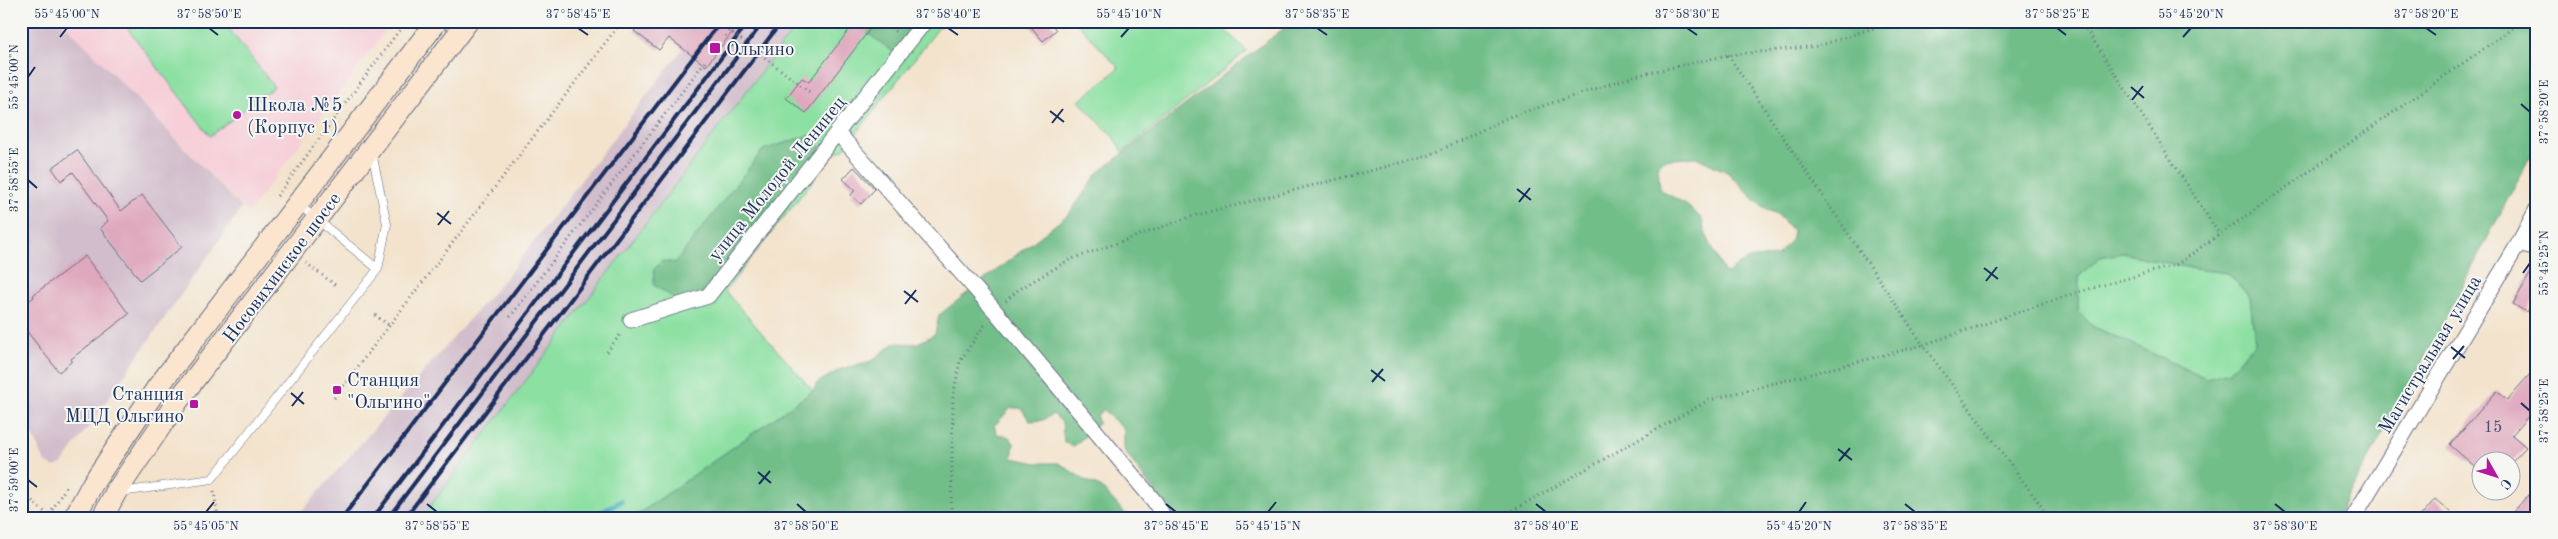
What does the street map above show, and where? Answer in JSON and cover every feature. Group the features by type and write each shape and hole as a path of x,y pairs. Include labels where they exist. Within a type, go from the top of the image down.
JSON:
{"main road":[{"name":"Носовихинское шоссе","path":"74,518 93,483 157,388 437,21"},
{"name":"Носовихинское шоссе","path":"102,518 116,492 177,402 468,21"}],"street":[{"name":"улица Молодой Ленинец","path":"632,320 708,296 925,21"},
{"path":"838,133 995,311 1155,502 1164,518"},
{"name":"Магистральная улица","path":"2353,518 2519,243 2537,209"},
{"path":"2519,243 2537,248"}],"lane":[{"path":"116,492 212,479 378,269 387,224 371,148"},
{"path":"298,204 378,269"}],"path":[{"path":"334,398 622,21"},
{"path":"717,21 811,93"},
{"path":"725,36 736,21"},
{"path":"951,518 953,398 960,361 995,311 1018,290 1069,260 1193,216 1428,156 1509,117 1634,76 1728,55 1819,46 1894,21"},
{"path":"2081,21 2219,234"},
{"path":"1499,518 1709,400 1923,345 2078,292 2176,265 2523,21"},
{"path":"1728,55 1923,345 2050,518"},
{"path":"510,317 707,59"},
{"path":"300,259 338,287"},
{"path":"375,315 390,326"},
{"path":"607,352 632,320"},
{"path":"212,479 218,518"},
{"path":"21,491 49,516 47,518"}],"shaded area":[{"path":"21,21 62,21 242,208 62,464 54,467 45,462 21,409"},
{"name":"Школа №5 (Корпус 1)","path":"62,21 393,21 248,213"},
{"path":"704,21 800,21 421,518 296,518 508,275"}],"green space":[{"path":"137,21 223,21 274,87 210,136 128,29"},
{"path":"800,21 851,21 895,52 918,21 944,21 844,149 835,153 725,291 813,391 633,518 555,518 545,510 539,518 421,518","holes":["763,150 683,304 662,261 675,263"]},
{"path":"851,21 918,21 895,53"},
{"path":"1075,21 1216,21 1247,51 1123,152 1113,137 1079,101 1119,68"},
{"path":"1293,21 2537,21 2537,143 2439,331 2336,518 1173,518 1124,450 1124,429 1103,410 1097,415 1098,424 1073,447 1064,442 1062,422 1053,414 1043,420 1030,421 1021,408 1011,408 994,426 997,434 1009,437 1014,443 1012,458 1037,463 1059,463 1083,479 1102,488 1129,518 633,518 813,391 817,383 841,369 871,361 895,343 916,344 935,334 939,315 1069,214 1098,173","holes":["1696,157 1727,172 1763,208 1777,214 1793,231 1791,240 1777,256 1750,259 1739,264 1729,274 1724,272 1704,230 1702,219 1684,203 1660,190 1658,166 1664,160","2123,253 2195,269 2228,273 2250,297 2255,343 2229,372 2206,378 2092,326 2078,311 2079,276 2100,257"]},
{"path":"809,135 821,147 700,295 683,304 654,285 654,269 662,261 675,263 763,150"},
{"path":"2123,253 2195,269 2228,273 2250,297 2255,343 2229,372 2206,378 2092,326 2078,311 2079,276 2100,257"}],"building":[{"path":"642,21 741,21 706,66 669,38 659,50 634,31"},
{"path":"856,21 876,21 806,113 786,98 802,78 809,82"},
{"path":"1026,21 1049,21 1056,30 1043,41"},
{"path":"77,150 121,211 142,195 182,247 140,280 100,228 108,221 73,172 61,181 52,168"},
{"path":"854,167 875,189 861,204 851,195 855,190 843,179"},
{"path":"85,256 129,314 71,359 72,361 59,372 21,324 21,307 34,297 33,295"},
{"path":"2537,262 2537,293 2526,312 2513,304"},
{"path":"2537,366 2537,406 2512,435 2526,447 2520,453 2470,452 2470,462 2450,445 2497,391 2507,400"},
{"path":"2528,495 2537,502 2537,518 2508,518"},
{"path":"2435,499 2457,518 2419,518"}],"waterway":[{"path":"592,518 621,501"}],"railway":[{"path":"342,518 721,21"},
{"path":"373,518 749,21"},
{"path":"388,518 764,21"},
{"path":"405,518 782,21"},
{"path":"21,488 25,518"}],"place":[{"name":"Ольгино","path":"715,48"},
{"name":"Школа №5 (Корпус 1)","path":"237,115"},
{"name":"Станция \"Ольгино\"","path":"337,390"},
{"name":"Станция МЦД Ольгино","path":"194,404"}]}
